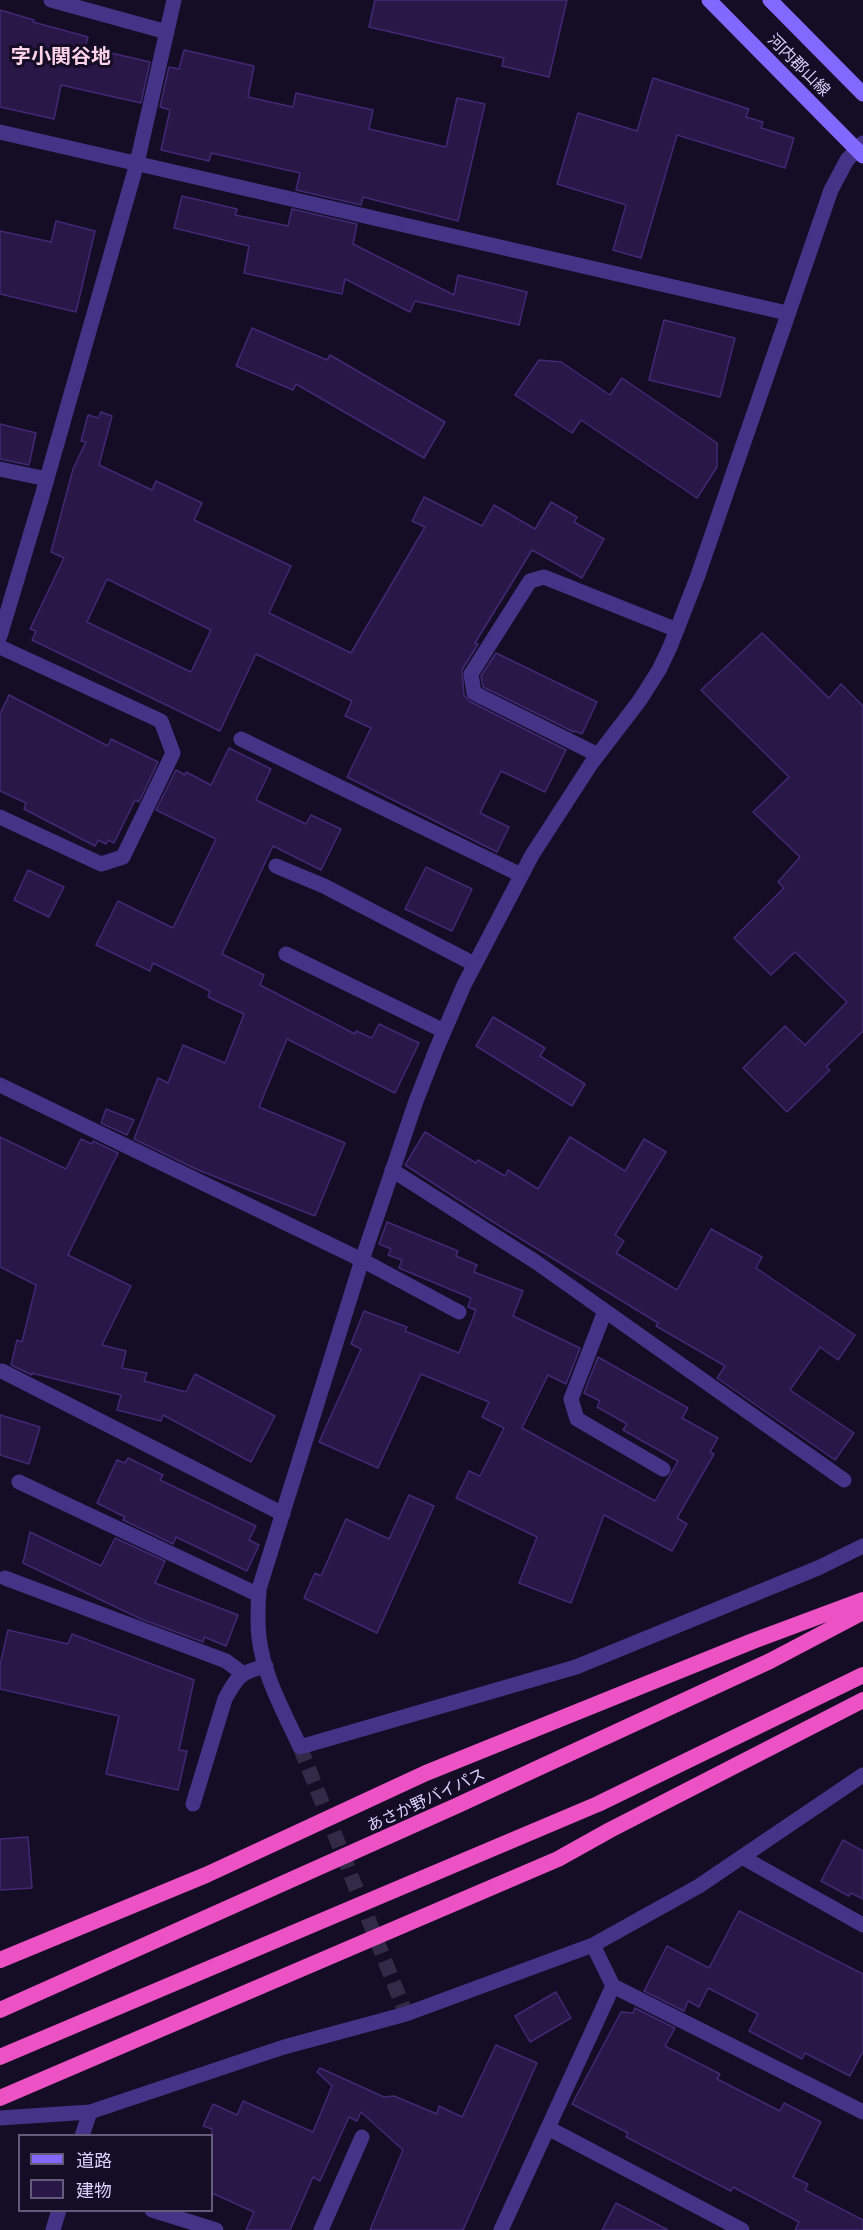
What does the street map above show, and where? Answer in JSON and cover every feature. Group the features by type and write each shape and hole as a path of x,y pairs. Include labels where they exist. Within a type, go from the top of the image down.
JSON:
{"highway":[{"path":"0,1960 206,1875 426,1773 753,1641 863,1600"},
{"name":"あさか野バイパス","path":"0,2010 86,1974 759,1666 863,1612"},
{"path":"0,2057 598,1804 863,1675"},
{"path":"0,2098 558,1859 863,1700"}],"main road":[{"name":"河内郡山線","path":"709,0 861,150"},
{"name":"河内郡山線","path":"770,0 863,94"}],"street":[{"path":"51,0 167,32"},
{"path":"0,636 137,163 174,0"},
{"path":"0,132 787,313"},
{"path":"861,150 838,174 831,190 697,579 677,630 653,680 563,806 521,875 474,964 444,1031 392,1170 283,1514 259,1595 257,1609 259,1640 276,1695 300,1747 576,1667 818,1568 863,1546"},
{"path":"0,469 47,479"},
{"path":"598,755 474,693 471,674 530,581 544,577 677,630"},
{"path":"0,647 161,721 173,753 123,857 101,864 0,817"},
{"path":"241,739 521,875"},
{"path":"276,866 324,886 474,964"},
{"path":"286,954 444,1031"},
{"path":"0,1085 362,1260 459,1312"},
{"path":"392,1170 536,1262 844,1480"},
{"path":"605,1311 571,1399 577,1419 663,1469"},
{"path":"2,1371 283,1514"},
{"path":"19,1482 259,1595"},
{"path":"5,1578 226,1661 242,1673"},
{"path":"193,1804 225,1699 242,1673 266,1666"},
{"path":"0,2118 90,2112 284,2047 405,2014 593,1945 699,1887 863,1775"},
{"path":"742,1857 863,1925"},
{"path":"593,1945 613,1986 863,2112"},
{"path":"501,2230 613,1986"},
{"path":"83,2134 90,2112"},
{"path":"548,2128 742,2230"},
{"path":"321,2230 362,2137"},
{"path":"53,2230 59,2212"},
{"path":"155,2212 216,2230"}],"building":[{"path":"375,0 567,0 549,77 502,66 504,58 369,27"},
{"path":"0,10 88,37 85,47 150,62 141,103 61,85 54,119 0,107"},
{"path":"184,50 254,66 248,97 293,107 296,93 373,110 369,129 446,147 457,98 485,104 458,221 363,197 361,205 296,190 300,173 211,153 209,161 161,150 170,110 160,107 169,67 179,69"},
{"path":"653,78 749,109 746,117 763,122 761,128 794,138 785,168 677,135 641,258 613,250 626,205 557,184 578,113 637,131"},
{"path":"182,196 237,209 235,215 288,226 292,209 357,224 353,244 454,295 458,275 527,292 519,325 415,301 410,312 345,279 342,294 244,273 249,246 174,228"},
{"path":"56,221 95,231 76,312 0,294 0,231 51,242"},
{"path":"664,320 735,338 720,397 649,380"},
{"path":"252,328 327,360 330,355 445,422 424,458 296,384 293,390 236,366"},
{"path":"539,360 561,362 610,395 622,378 717,443 717,467 697,498 581,420 572,433 515,395"},
{"path":"101,412 112,416 99,465 152,490 156,481 202,503 194,520 291,566 269,613 351,653 425,527 412,521 424,497 482,526 494,505 535,529 551,502 577,517 574,522 604,539 582,578 532,550 475,643 478,644 462,670 464,695 469,701 566,750 545,792 501,771 480,813 509,827 497,852 347,777 371,728 345,716 352,701 256,654 220,731 32,640 36,631 30,629 64,558 51,552 73,469 86,442 81,441 88,415 98,418","holes":["107,579 211,630 191,672 87,622"]},
{"path":"0,424 36,433 29,465 0,459"},
{"path":"762,633 829,698 841,684 863,706 863,1031 826,1067 830,1070 787,1112 743,1068 785,1026 805,1045 847,1002 795,952 771,975 734,938 784,888 778,882 800,857 753,812 789,777 701,690"},
{"path":"496,653 597,702 582,734 483,687 481,676"},
{"path":"9,695 108,746 111,739 158,762 139,802 135,800 114,843 108,840 106,844 98,840 95,846 24,809 26,803 0,791 0,714"},
{"path":"229,748 271,769 256,800 306,824 311,815 341,829 321,870 273,846 222,954 264,975 260,985 355,1034 356,1031 372,1038 379,1024 419,1043 395,1093 287,1039 259,1107 345,1143 315,1216 198,1170 134,1139 158,1078 168,1083 183,1045 225,1063 244,1014 208,997 210,991 153,963 150,971 96,945 118,901 173,928 216,839 156,810 176,770 185,775 186,772 211,785"},
{"path":"426,867 472,889 452,931 405,909"},
{"path":"28,870 64,887 49,917 14,900"},
{"path":"493,1017 545,1048 540,1056 585,1084 572,1106 476,1046"},
{"path":"106,1109 134,1120 127,1135 101,1123"},
{"path":"425,1132 476,1163 478,1160 505,1176 508,1170 538,1189 570,1137 625,1171 644,1139 666,1152 615,1235 624,1241 616,1253 677,1290 711,1229 762,1257 756,1268 855,1335 838,1360 820,1347 790,1390 854,1433 835,1460 717,1378 725,1366 656,1326 658,1323 405,1165"},
{"path":"0,1137 66,1169 81,1139 92,1144 93,1141 118,1153 68,1255 131,1286 102,1345 126,1351 122,1368 147,1373 144,1381 186,1392 195,1374 275,1416 251,1462 163,1415 161,1421 117,1410 121,1395 32,1373 32,1375 11,1365 17,1340 22,1342 36,1285 0,1267"},
{"path":"387,1222 458,1251 456,1256 477,1265 474,1272 523,1291 513,1316 580,1348 566,1384 548,1375 522,1428 655,1501 678,1461 623,1430 627,1424 597,1407 600,1401 584,1393 598,1357 688,1408 682,1418 718,1438 710,1452 714,1454 677,1518 687,1524 672,1551 604,1515 571,1603 519,1583 537,1537 456,1498 469,1471 480,1476 504,1428 482,1417 489,1402 421,1374 378,1468 319,1442 361,1349 351,1344 364,1311 407,1327 405,1331 459,1353 476,1310 468,1307 471,1298 399,1268 402,1260 388,1255 391,1249 379,1244"},
{"path":"0,1415 40,1427 29,1464 0,1455"},
{"path":"128,1458 163,1475 160,1480 256,1526 249,1540 259,1545 247,1571 176,1537 173,1544 123,1520 125,1517 97,1503 117,1460 125,1463"},
{"path":"409,1495 434,1506 377,1633 304,1598 315,1573 321,1576 346,1519 389,1539"},
{"path":"30,1532 101,1566 115,1538 165,1561 155,1583 238,1615 226,1646 204,1637 203,1642 141,1619 23,1563"},
{"path":"8,1630 68,1644 72,1634 194,1680 179,1750 187,1751 178,1790 106,1774 119,1716 0,1689 0,1665"},
{"path":"28,1837 32,1888 0,1890 0,1839"},
{"path":"843,1840 863,1851 863,1899 851,1893 849,1896 821,1881"},
{"path":"739,1911 863,1974 863,2051 850,2076 805,2053 802,2059 749,2031 758,2014 708,1988 699,2007 688,2001 684,2011 644,1991 667,1946 709,1968"},
{"path":"556,1992 571,2018 530,2042 515,2016"},
{"path":"635,2008 675,2028 665,2046 720,2074 717,2079 780,2111 784,2103 821,2122 793,2177 808,2184 805,2190 863,2220 863,2230 795,2230 799,2222 733,2187 731,2191 626,2137 628,2133 572,2104 621,2012 633,2013"},
{"path":"496,2045 537,2063 463,2230 370,2230 403,2150 361,2112 357,2121 349,2117 320,2181 313,2177 290,2230 246,2230 254,2212 213,2193 213,2134 212,2129 203,2126 213,2104 237,2115 243,2101 313,2132 332,2086 317,2072 320,2068 384,2097 394,2096 437,2114 439,2106 462,2117"},
{"path":"616,2203 668,2230 602,2230"}],"tunnel":[{"path":"300,1747 406,2014"}],"district":[{"name":"字小関谷地","path":"61,56"}]}
